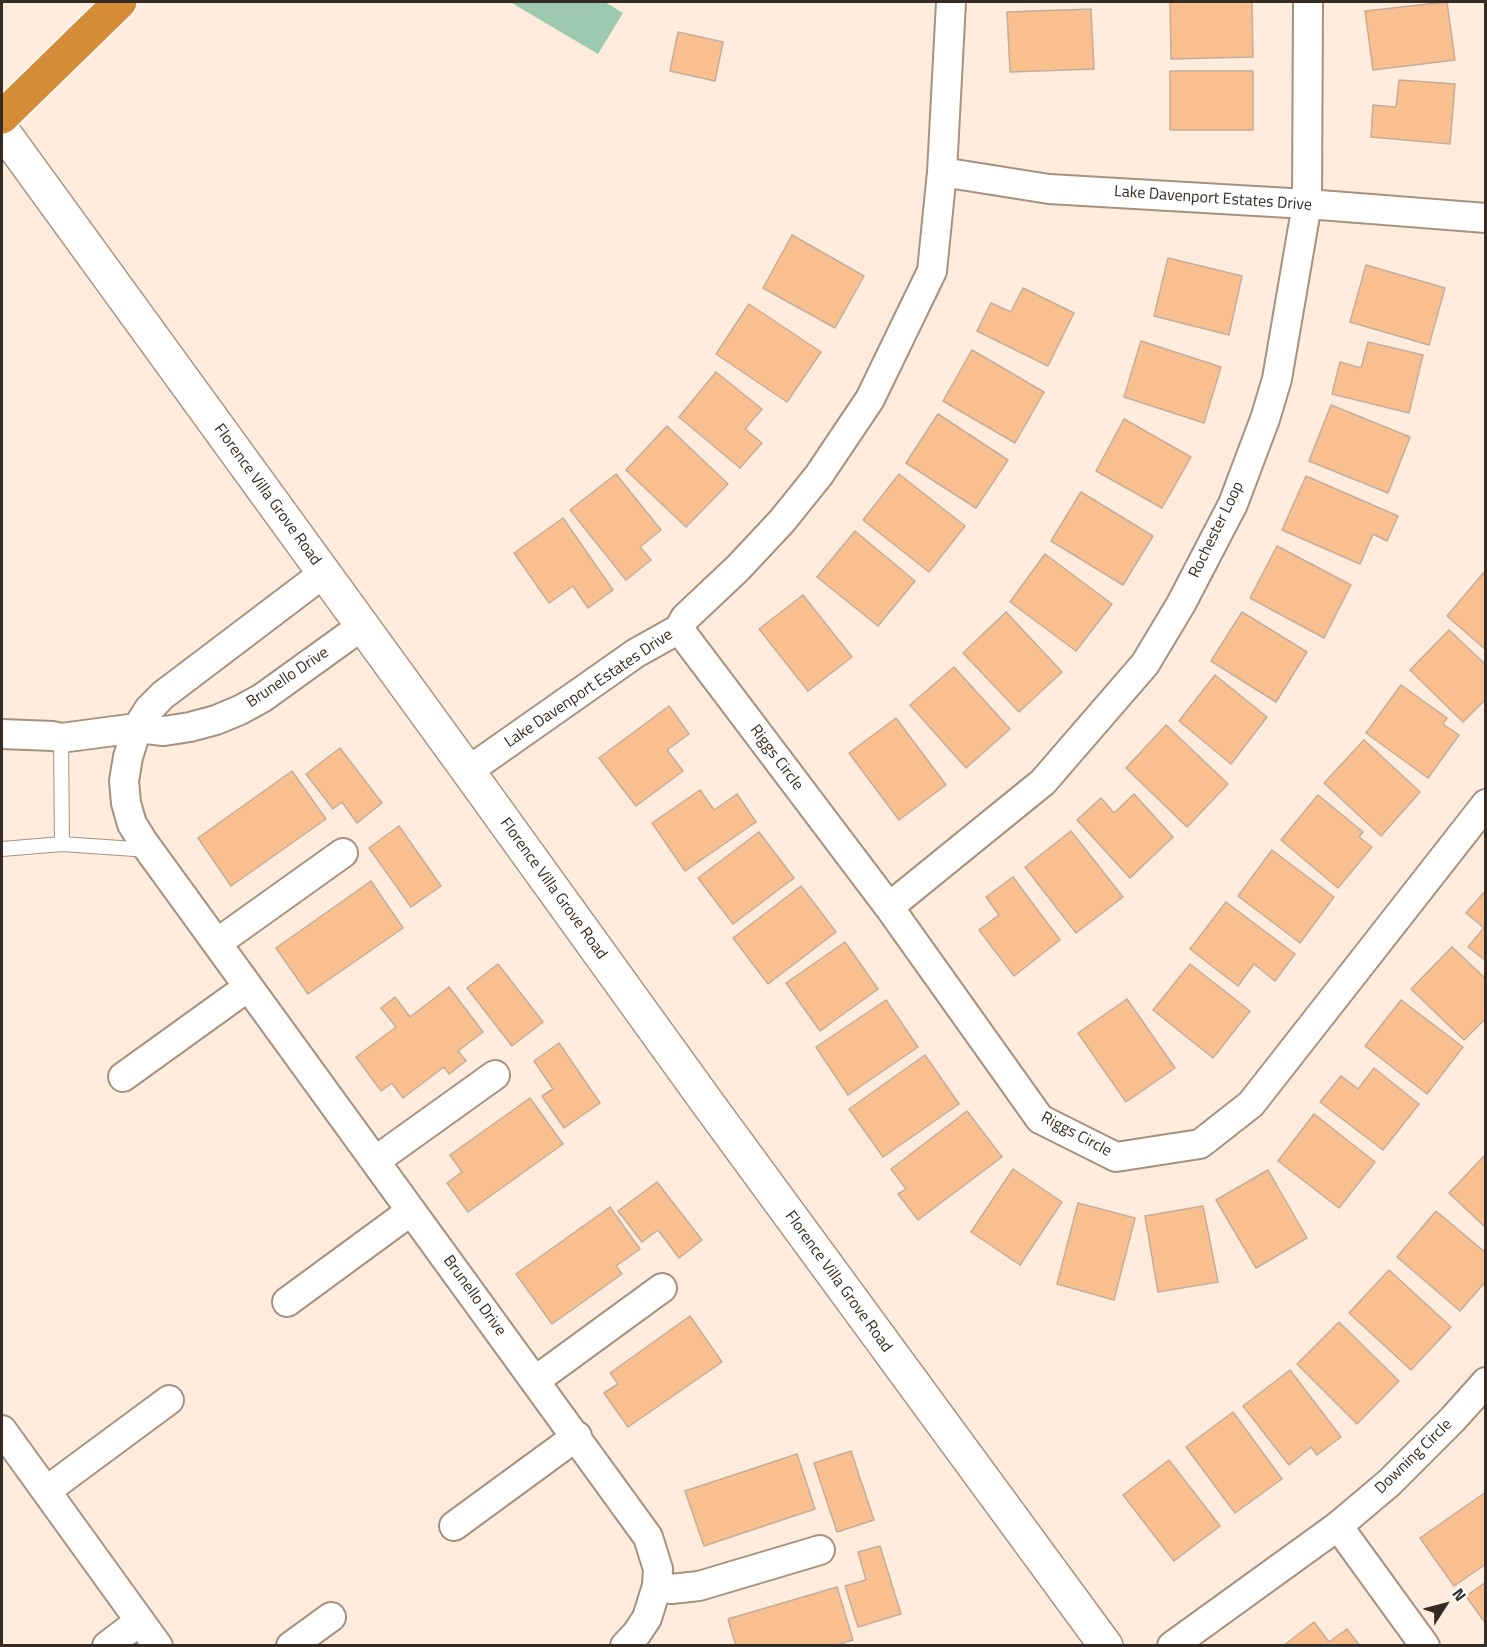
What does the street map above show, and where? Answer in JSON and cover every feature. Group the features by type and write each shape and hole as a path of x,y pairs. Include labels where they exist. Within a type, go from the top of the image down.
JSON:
{"highway":[{"path":"2,117 120,2"}],"street":[{"name":"Lake Davenport Estates Drive","path":"468,771 636,653 679,628 685,618 783,521 819,475 870,399 932,271 942,172 951,2"},
{"name":"Rochester Loop","path":"889,906 1043,782 1144,664 1180,604 1233,504 1265,419 1277,379 1307,204 1308,2"},
{"name":"Florence Villa Grove Road","path":"2,130 702,1096 1106,1646"},
{"name":"Lake Davenport Estates Drive","path":"942,172 1049,189 1307,204 1485,218"},
{"name":"Brunello Drive","path":"324,573 163,695 149,709 137,728 128,757 124,781 124,792 132,825 648,1537 658,1569 657,1586 647,1618 626,1646"},
{"name":"Brunello Drive","path":"137,728 164,731 190,727 240,710 284,684 362,626"},
{"name":"Riggs Circle","path":"679,628 889,906 1040,1119 1116,1156 1200,1144 1251,1104 1485,804"},
{"path":"2,734 61,738 137,728"},
{"path":"217,943 343,853"},
{"path":"123,1077 248,987"},
{"path":"375,1161 495,1075"},
{"path":"287,1302 411,1211"},
{"path":"536,1380 662,1288"},
{"name":"Downing Circle","path":"1172,1646 1338,1526 1389,1483 1453,1419 1485,1382"},
{"path":"46,1491 169,1400"},
{"path":"2,1431 158,1646"},
{"path":"454,1526 577,1436"},
{"path":"1338,1526 1425,1646"},
{"path":"657,1586 671,1589 699,1586 820,1550"},
{"path":"291,1646 331,1617"},
{"path":"106,1646 140,1621"}],"lane":[{"path":"61,738 62,844"},
{"path":"2,849 62,844 148,850"}],"green space":[{"path":"510,2 605,2 623,13 598,54"}],"building":[{"path":"1170,2 1252,2 1253,57 1171,59"},
{"path":"1447,2 1455,60 1373,70 1365,11"},
{"path":"1091,9 1094,69 1010,72 1007,12"},
{"path":"678,32 723,42 715,81 670,71"},
{"path":"1170,71 1253,71 1253,130 1170,130"},
{"path":"1399,80 1455,84 1450,144 1371,137 1373,105 1396,107"},
{"path":"792,235 864,276 835,328 763,288"},
{"path":"1168,258 1242,276 1229,335 1154,316"},
{"path":"1366,265 1445,288 1429,345 1350,322"},
{"path":"1023,288 1074,313 1048,366 977,331 991,303 1011,312"},
{"path":"749,304 821,352 787,402 716,354"},
{"path":"1141,341 1221,367 1204,423 1124,397"},
{"path":"1368,342 1423,355 1409,413 1332,394 1340,362 1361,368"},
{"path":"972,350 1044,392 1015,443 943,401"},
{"path":"716,372 762,409 745,429 762,443 740,468 679,417"},
{"path":"1331,405 1410,437 1388,493 1309,461"},
{"path":"938,414 1008,460 976,508 906,463"},
{"path":"1124,419 1191,457 1162,508 1096,471"},
{"path":"667,426 728,484 686,527 626,470"},
{"path":"616,474 661,530 640,547 651,560 626,580 570,510"},
{"path":"899,474 965,526 929,572 863,520"},
{"path":"1306,476 1398,516 1387,541 1373,534 1360,564 1282,530"},
{"path":"1081,492 1153,536 1123,585 1051,541"},
{"path":"563,518 613,590 588,608 573,586 549,603 514,553"},
{"path":"855,531 915,581 878,626 817,577"},
{"path":"1277,546 1351,585 1324,638 1250,598"},
{"path":"1045,554 1112,604 1076,651 1010,602"},
{"path":"1486,572 1486,650 1447,616"},
{"path":"803,595 852,657 808,691 759,629"},
{"path":"1006,612 1062,672 1019,712 963,653"},
{"path":"1242,612 1307,652 1276,702 1211,661"},
{"path":"1449,630 1486,665 1486,699 1463,722 1410,670"},
{"path":"954,667 1010,729 966,768 910,705"},
{"path":"1215,675 1267,717 1231,764 1179,721"},
{"path":"1401,685 1447,718 1443,724 1459,735 1428,778 1366,733"},
{"path":"669,706 689,734 667,750 683,771 636,806 599,758"},
{"path":"896,718 946,785 899,820 849,753"},
{"path":"1166,725 1228,784 1187,827 1126,768"},
{"path":"1364,740 1420,792 1381,836 1324,783"},
{"path":"340,748 382,803 357,823 342,802 333,809 306,774"},
{"path":"292,771 326,819 231,886 198,838"},
{"path":"700,790 714,810 737,794 756,822 685,871 652,823"},
{"path":"1134,794 1173,837 1130,878 1077,820 1101,798 1114,813"},
{"path":"1318,795 1363,832 1359,837 1372,847 1338,888 1281,840"},
{"path":"399,826 441,886 411,907 369,848"},
{"path":"1071,831 1123,897 1076,933 1025,867"},
{"path":"759,832 794,878 733,924 698,878"},
{"path":"1272,850 1334,897 1300,943 1238,896"},
{"path":"1013,877 1060,940 1014,976 979,930 999,915 986,897"},
{"path":"371,881 403,928 308,994 276,948"},
{"path":"801,886 836,932 768,984 733,938"},
{"path":"1486,890 1486,961 1468,947 1484,928 1466,913"},
{"path":"1226,902 1295,954 1275,981 1254,964 1238,986 1190,949"},
{"path":"845,942 878,989 820,1031 786,983"},
{"path":"1452,947 1486,979 1486,1018 1464,1040 1411,989"},
{"path":"498,964 543,1022 512,1046 467,988"},
{"path":"1190,964 1250,1011 1213,1058 1153,1010"},
{"path":"449,987 483,1032 458,1051 466,1061 449,1074 444,1067 403,1098 392,1083 381,1091 356,1057 396,1027 381,1008 395,997 410,1017"},
{"path":"1127,999 1175,1068 1126,1102 1078,1033"},
{"path":"886,1000 918,1047 848,1095 816,1047"},
{"path":"1401,1000 1463,1047 1427,1094 1365,1046"},
{"path":"559,1043 600,1103 564,1128 542,1096 553,1089 534,1061"},
{"path":"925,1055 959,1104 883,1157 849,1109"},
{"path":"1374,1068 1419,1104 1383,1150 1320,1102 1341,1076 1358,1089"},
{"path":"530,1098 563,1144 468,1212 447,1183 462,1172 450,1155"},
{"path":"967,1111 1002,1157 918,1220 898,1194 906,1189 891,1169"},
{"path":"1314,1114 1375,1162 1339,1208 1278,1161"},
{"path":"1486,1154 1486,1228 1449,1193"},
{"path":"1013,1169 1062,1202 1020,1265 971,1232"},
{"path":"1268,1170 1307,1238 1256,1268 1216,1200"},
{"path":"657,1182 702,1240 679,1258 658,1230 642,1242 618,1211"},
{"path":"1078,1203 1135,1218 1114,1300 1057,1284"},
{"path":"1203,1206 1218,1282 1158,1292 1145,1216"},
{"path":"610,1207 640,1249 616,1266 622,1274 552,1324 516,1274"},
{"path":"1436,1211 1486,1253 1486,1281 1460,1311 1397,1257"},
{"path":"1389,1270 1451,1327 1411,1370 1349,1313"},
{"path":"690,1316 722,1362 628,1427 604,1393 618,1384 610,1373"},
{"path":"1339,1322 1399,1381 1357,1424 1297,1364"},
{"path":"1290,1370 1341,1437 1317,1455 1311,1447 1289,1465 1243,1406"},
{"path":"1233,1412 1282,1479 1235,1513 1186,1447"},
{"path":"851,1451 874,1520 837,1532 814,1463"},
{"path":"797,1454 815,1509 704,1546 685,1491"},
{"path":"1169,1460 1220,1526 1174,1561 1123,1495"},
{"path":"1486,1492 1486,1564 1454,1586 1420,1538"},
{"path":"880,1546 901,1614 858,1627 845,1586 866,1580 858,1552"},
{"path":"1486,1582 1486,1624 1466,1596"},
{"path":"837,1587 853,1640 834,1646 736,1646 728,1619"},
{"path":"1314,1622 1329,1642 1347,1629 1360,1646 1283,1646"}]}
